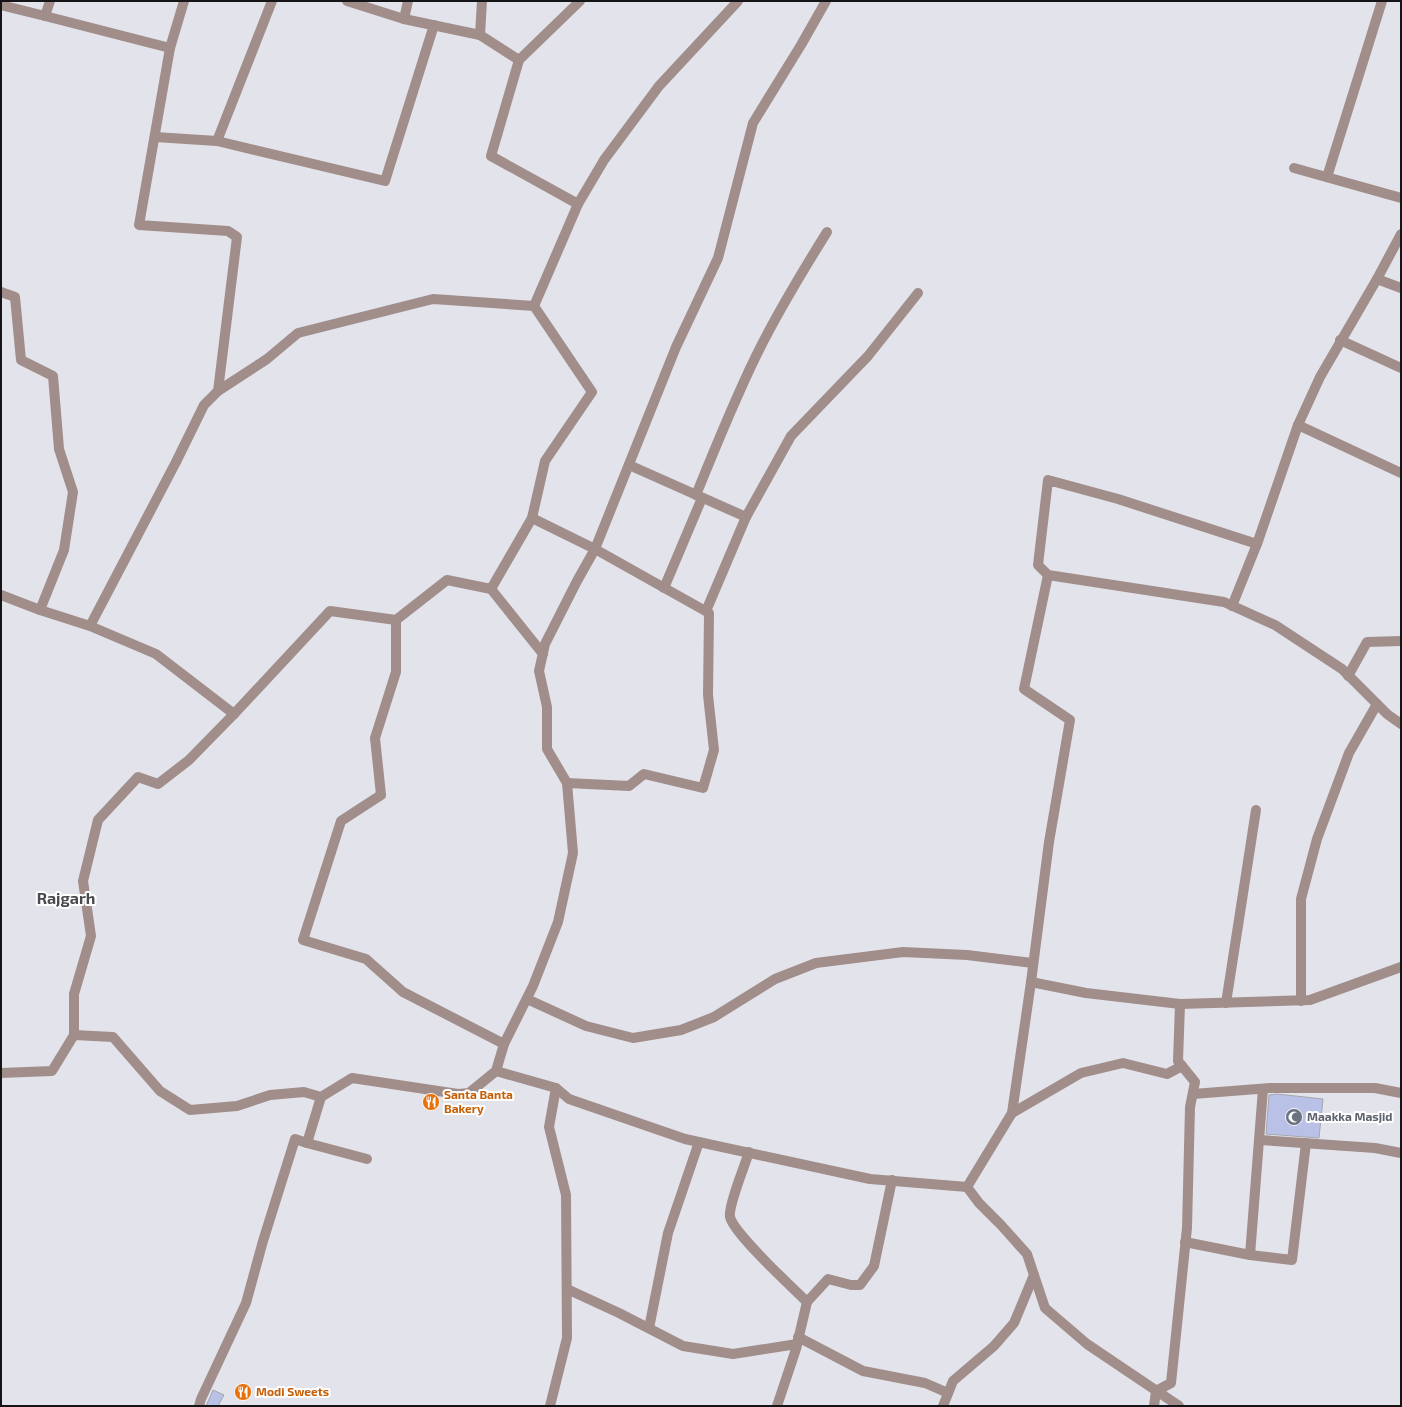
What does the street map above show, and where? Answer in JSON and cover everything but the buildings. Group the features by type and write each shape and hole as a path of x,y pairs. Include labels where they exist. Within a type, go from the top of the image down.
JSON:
{"street":[{"path":"44,16 50,1"},
{"path":"184,1 170,48 139,225 228,232 237,237 218,391"},
{"path":"217,141 272,1"},
{"path":"347,1 404,19 480,35 519,60"},
{"path":"404,19 408,1"},
{"path":"480,35 482,1"},
{"path":"578,204 491,156 519,60 580,1"},
{"path":"534,306 578,204 604,160 659,86 738,1"},
{"path":"307,1143 321,1098 352,1078 458,1094 469,1093 496,1071 504,1044 533,986 558,922 573,853 567,783 547,749 547,707 539,671 545,644 595,549 676,347 718,258 753,122 801,45 826,1"},
{"path":"1328,177 1382,1"},
{"path":"1,5 170,48"},
{"path":"155,137 217,141 385,181 434,25"},
{"path":"1294,168 1401,198"},
{"path":"664,588 722,431 756,355 798,277 827,232"},
{"path":"1232,606 1257,544 1298,425 1320,376 1377,279 1401,234"},
{"path":"1377,279 1401,288"},
{"path":"1,292 15,297 21,360 53,376 59,449 73,492 64,550 40,610"},
{"path":"706,612 746,517 791,436 868,356 918,294"},
{"path":"90,626 176,462 204,405 218,391 267,359 298,332 433,299 534,306"},
{"path":"491,588 532,518 545,461 592,392 534,306"},
{"path":"1340,340 1401,368"},
{"path":"1298,425 1401,473"},
{"path":"629,465 746,517"},
{"path":"1257,544 1118,499 1048,480 1038,565 1048,575 1224,602 1275,625 1342,669 1387,714 1401,724"},
{"path":"532,518 595,549 710,613 708,695 714,750 703,788 644,774 629,786 567,783"},
{"path":"967,1187 1012,1114 1049,842 1070,720 1024,689 1048,575"},
{"path":"1,1073 52,1071 74,1035 74,994 91,936 83,881 98,820 138,777 158,784 189,760 330,611 396,620 448,580 491,588 543,654"},
{"path":"1,595 40,610 90,626 156,654 234,714"},
{"path":"396,620 396,672 375,738 381,795 341,821 303,940 366,959 403,992 504,1044"},
{"path":"1348,676 1367,642 1401,641"},
{"path":"1301,1001 1301,898 1317,839 1349,753 1377,704"},
{"path":"1226,1003 1256,810"},
{"path":"527,999 586,1026 633,1038 681,1030 714,1017 775,979 816,963 903,952 967,954 1033,963"},
{"path":"1031,982 1086,993 1180,1004 1301,1001 1310,1000 1401,967"},
{"path":"1156,1391 1171,1383 1185,1242 1190,1107 1195,1082 1178,1061 1180,1004"},
{"path":"74,1035 112,1037 160,1091 190,1110 237,1106 270,1096 304,1092 321,1098"},
{"path":"1012,1114 1081,1073 1123,1063 1167,1074 1182,1066"},
{"path":"496,1071 556,1088 569,1099 685,1139 870,1178 967,1187 979,1203 1027,1254 1045,1308 1087,1344 1179,1406"},
{"path":"550,1406 567,1338 566,1195 548,1127 556,1088"},
{"path":"1193,1094 1263,1089 1375,1088 1401,1093"},
{"path":"1250,1255 1263,1089"},
{"path":"199,1406 246,1303 263,1241 295,1139 367,1159"},
{"path":"1260,1140 1376,1148 1401,1153"},
{"path":"649,1328 668,1233 699,1142"},
{"path":"1185,1242 1250,1255 1292,1260 1306,1143"},
{"path":"749,1152 732,1201 730,1217 740,1235 807,1302"},
{"path":"777,1406 798,1341 807,1302 828,1279 851,1285 860,1285 874,1266 892,1180"},
{"path":"943,1406 953,1381 994,1346 1014,1323 1034,1275"},
{"path":"567,1289 683,1346 733,1354 798,1341 863,1371 924,1383 948,1393"},
{"path":"1154,1406 1156,1391"}],"place":[{"name":"Santa Banta Bakery","path":"431,1102"},
{"name":"Maakka Masjid","path":"1294,1117"},
{"name":"Modi Sweets","path":"243,1392"}],"district":[{"name":"Rajgarh","path":"66,898"}]}
